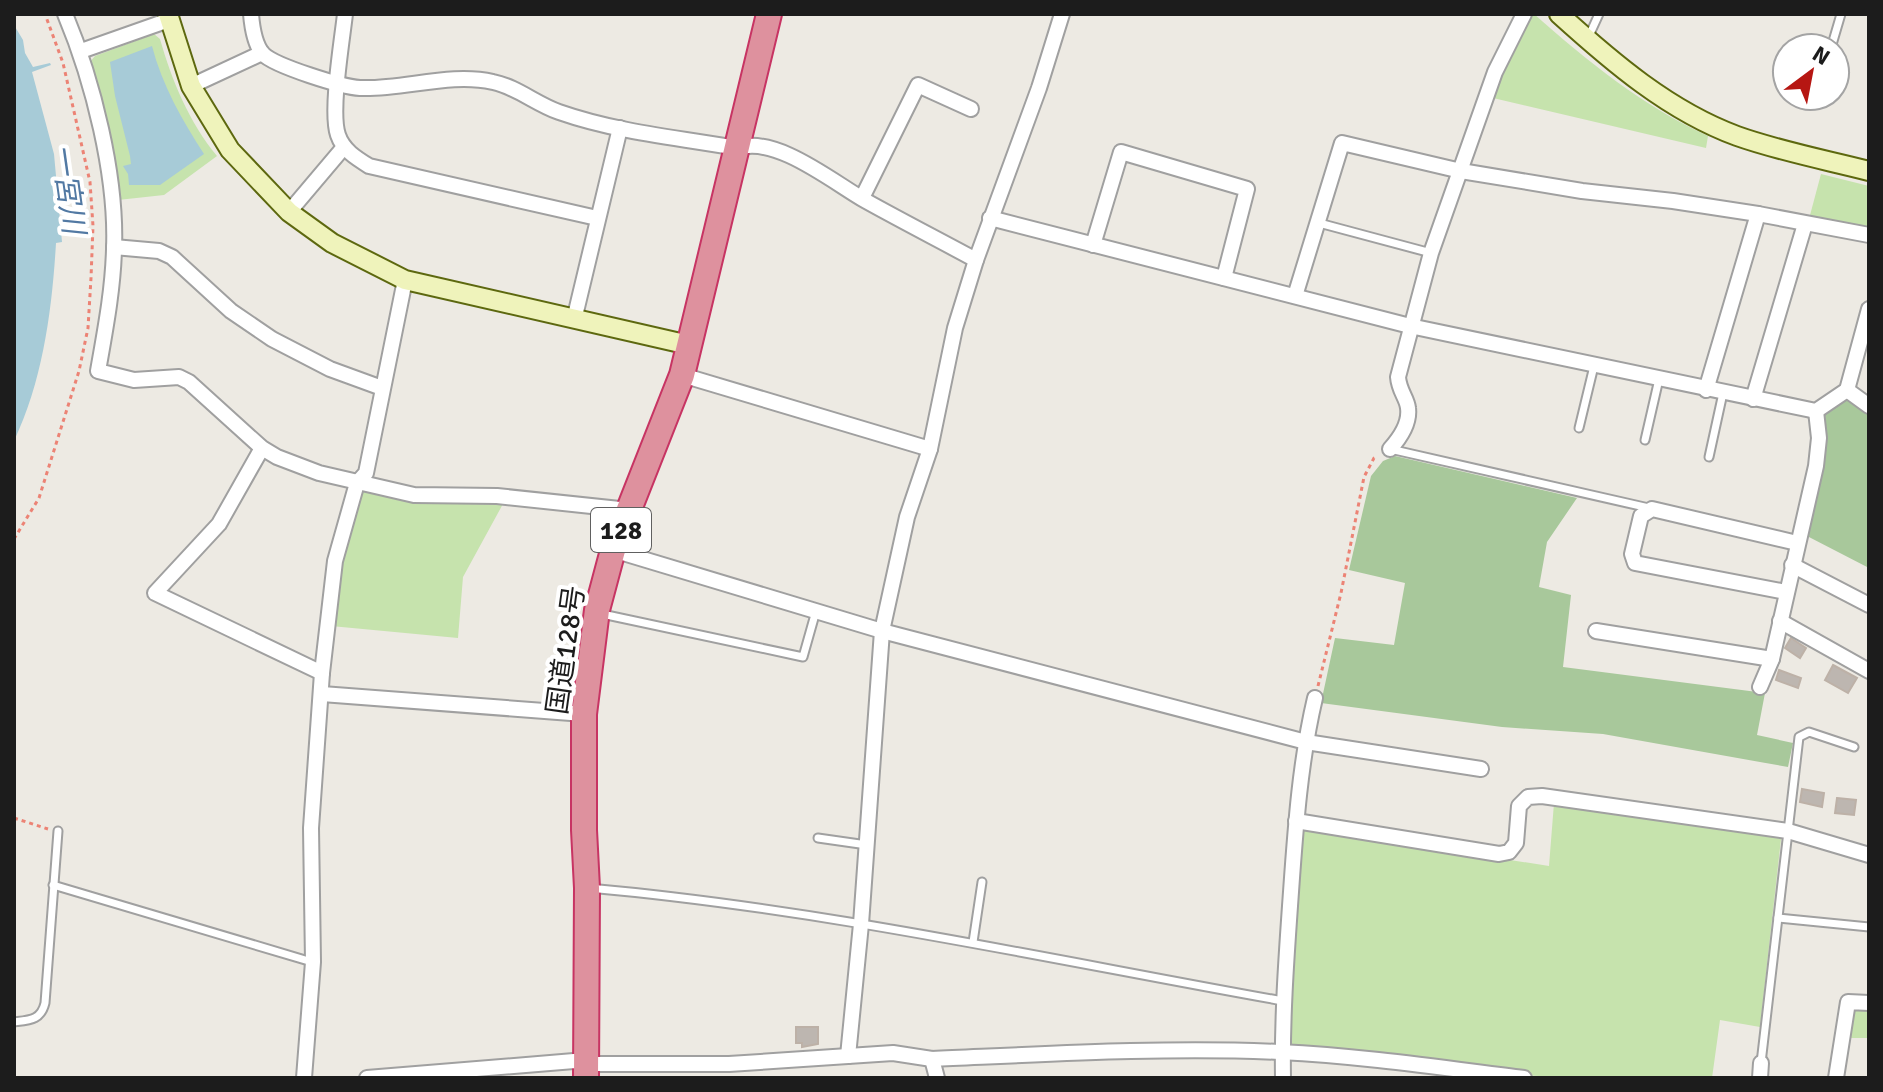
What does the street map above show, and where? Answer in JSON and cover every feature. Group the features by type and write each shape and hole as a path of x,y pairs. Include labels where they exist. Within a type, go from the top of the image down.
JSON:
{"highway":[{"name":"国道128号","path":"586,1071 584,714 596,613 613,550 682,375 769,14"}],"street":[{"path":"65,14 81,51 110,181 114,247 98,371 134,380 179,377 189,382 262,448 291,463 357,483 414,495 497,496 629,510"},
{"path":"251,14 252,27 262,53 280,65 358,88 469,79 493,81 518,90 557,112 620,128 738,148 747,145 772,150 814,167 862,198 976,260"},
{"path":"345,14 337,82 337,134 353,157 369,166 597,218"},
{"path":"848,1056 861,924 882,631 907,517 930,449 955,328 1062,14"},
{"path":"1390,449 1405,428 1408,407 1399,390 1398,377 1431,253 1495,72 1524,14"},
{"path":"1559,14 1659,96 1696,117 1738,136 1869,171"},
{"path":"81,51 169,17 191,86 230,150 289,212 332,243 405,280 689,345"},
{"path":"191,86 262,53"},
{"path":"862,198 918,85 971,109"},
{"path":"574,320 620,128"},
{"path":"1295,296 1342,143 1461,171 1582,191 1758,214 1869,235"},
{"path":"289,212 344,147"},
{"path":"1093,245 1121,152 1247,189 1224,278"},
{"path":"1706,390 1758,214"},
{"path":"990,218 1410,326 1816,411 1847,390 1869,309"},
{"path":"1753,399 1805,224"},
{"path":"114,247 159,251 172,257 231,311 272,339 330,369 382,388"},
{"path":"304,1078 313,962 311,828 322,673 335,561 357,483 366,473 405,280"},
{"path":"682,375 930,449"},
{"path":"1847,390 1869,406"},
{"path":"1760,687 1772,659 1816,466 1819,438 1816,411"},
{"path":"262,448 219,524 155,593 322,673"},
{"path":"1786,592 1635,563 1632,554 1641,516 1652,509 1797,543"},
{"path":"613,550 882,631 1306,742 1481,769"},
{"path":"1792,565 1869,605"},
{"path":"1780,621 1869,671"},
{"path":"1596,631 1772,659"},
{"path":"322,694 584,714"},
{"path":"1283,1078 1296,821 1315,698"},
{"path":"1296,821 1499,854 1509,852 1516,843 1519,806 1528,797 1542,796 1788,831 1869,855"},
{"path":"1836,1078 1848,1002 1869,1003"},
{"path":"367,1078 574,1061 586,1071 731,1071 893,1053 932,1059 1124,1051 1282,1052 1425,1064 1524,1078"},
{"path":"932,1059 937,1078"}],"lane":[{"path":"1587,40 1599,14"},
{"path":"1319,223 1431,253"},
{"path":"1579,428 1594,366"},
{"path":"1645,440 1659,379"},
{"path":"1709,457 1723,393"},
{"path":"1390,449 1652,509"},
{"path":"596,613 803,657 816,611"},
{"path":"1761,1070 1799,737 1809,732 1854,747"},
{"path":"14,1022 37,1018 42,1013 58,831"},
{"path":"818,838 867,845"},
{"path":"973,942 982,882"},
{"path":"53,885 313,962"},
{"path":"587,888 727,903 973,942 1285,1001"},
{"path":"1778,918 1869,927"}],"path":[{"path":"14,539 39,498 79,371 88,328 91,278 93,226 90,182 63,63 45,14"},
{"path":"1315,698 1341,593 1364,477 1374,458 1390,449"},
{"path":"14,818 58,831"}],"green space":[{"path":"1529,14 1534,14 1595,66 1639,97 1708,136 1706,148 1493,98"},
{"path":"154,34 160,39 190,115 217,156 164,195 118,200 100,96 90,62 95,56"},
{"path":"1821,174 1869,186 1869,229 1809,219"},
{"path":"1844,396 1869,411 1869,568 1807,536 1826,449 1822,411"},
{"path":"1395,456 1577,498 1547,542 1539,587 1571,595 1563,667 1765,693 1757,735 1793,743 1788,767 1603,734 1502,727 1321,703 1335,638 1394,645 1405,583 1349,570 1371,476 1383,461"},
{"path":"360,491 420,501 504,502 463,577 458,638 331,626 338,560"},
{"path":"1554,803 1778,836 1781,839 1760,1027 1720,1020 1712,1078 1521,1075 1461,1062 1289,1047 1300,831 1304,828 1549,866"},
{"path":"1852,1006 1869,1007 1869,1038 1848,1038"}],"water":[{"path":"14,25 33,67 51,65 32,72 54,154 62,242 56,243 49,319 39,369 14,441"},
{"path":"152,46 174,102 204,154 160,185 129,185 123,166 131,164 130,156 110,62"}],"building":[{"path":"1791,638 1806,648 1800,658 1785,648"},
{"path":"1833,665 1857,678 1848,693 1825,680"},
{"path":"1779,670 1801,678 1798,688 1776,680"},
{"path":"1802,789 1824,793 1822,807 1800,802"},
{"path":"1837,798 1856,800 1854,815 1835,813"},
{"path":"796,1027 818,1027 818,1044 802,1047 802,1043 796,1043"}],"water label":[{"name":"一宮川","path":"68,189"}]}
